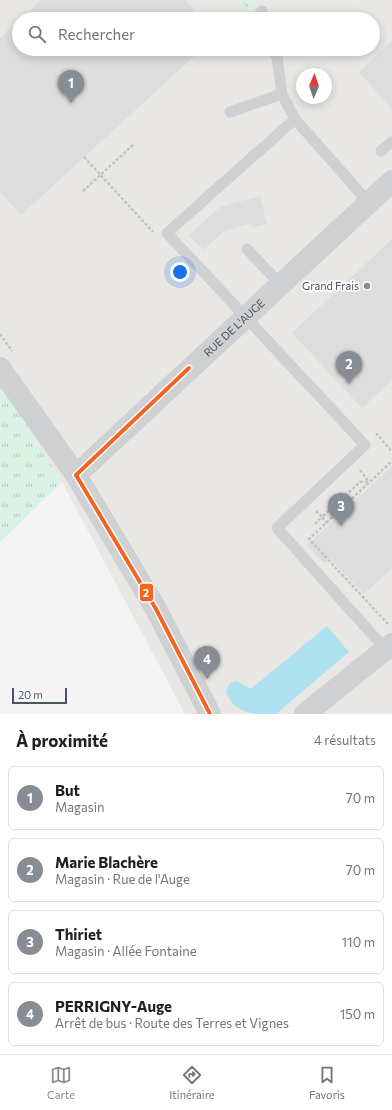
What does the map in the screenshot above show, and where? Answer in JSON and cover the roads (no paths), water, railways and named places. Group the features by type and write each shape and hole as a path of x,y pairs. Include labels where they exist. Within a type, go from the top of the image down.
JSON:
{"street":[{"name":"RUE DE L'AUGE","path":"76,475 392,181"},
{"path":"0,368 76,475 156,609 210,714"},
{"path":"305,714 390,650"}],"lane":[{"path":"276,56 282,94 295,119 369,203"},
{"path":"230,112 282,94"},
{"path":"295,119 167,233 365,445 277,528 390,650"},
{"path":"382,151 392,142"},
{"path":"247,250 281,285"}],"water":[{"path":"327,626 349,652 276,714 259,714 245,711 229,699 226,691 230,683 236,681 251,689"}],"place":[{"name":"But","path":"71,103"},
{"name":"Grand Frais","path":"367,286"},
{"name":"Marie Blachère","path":"349,384"},
{"name":"Thiriet","path":"341,526"},
{"name":"PERRIGNY-Auge","path":"207,679"}]}
